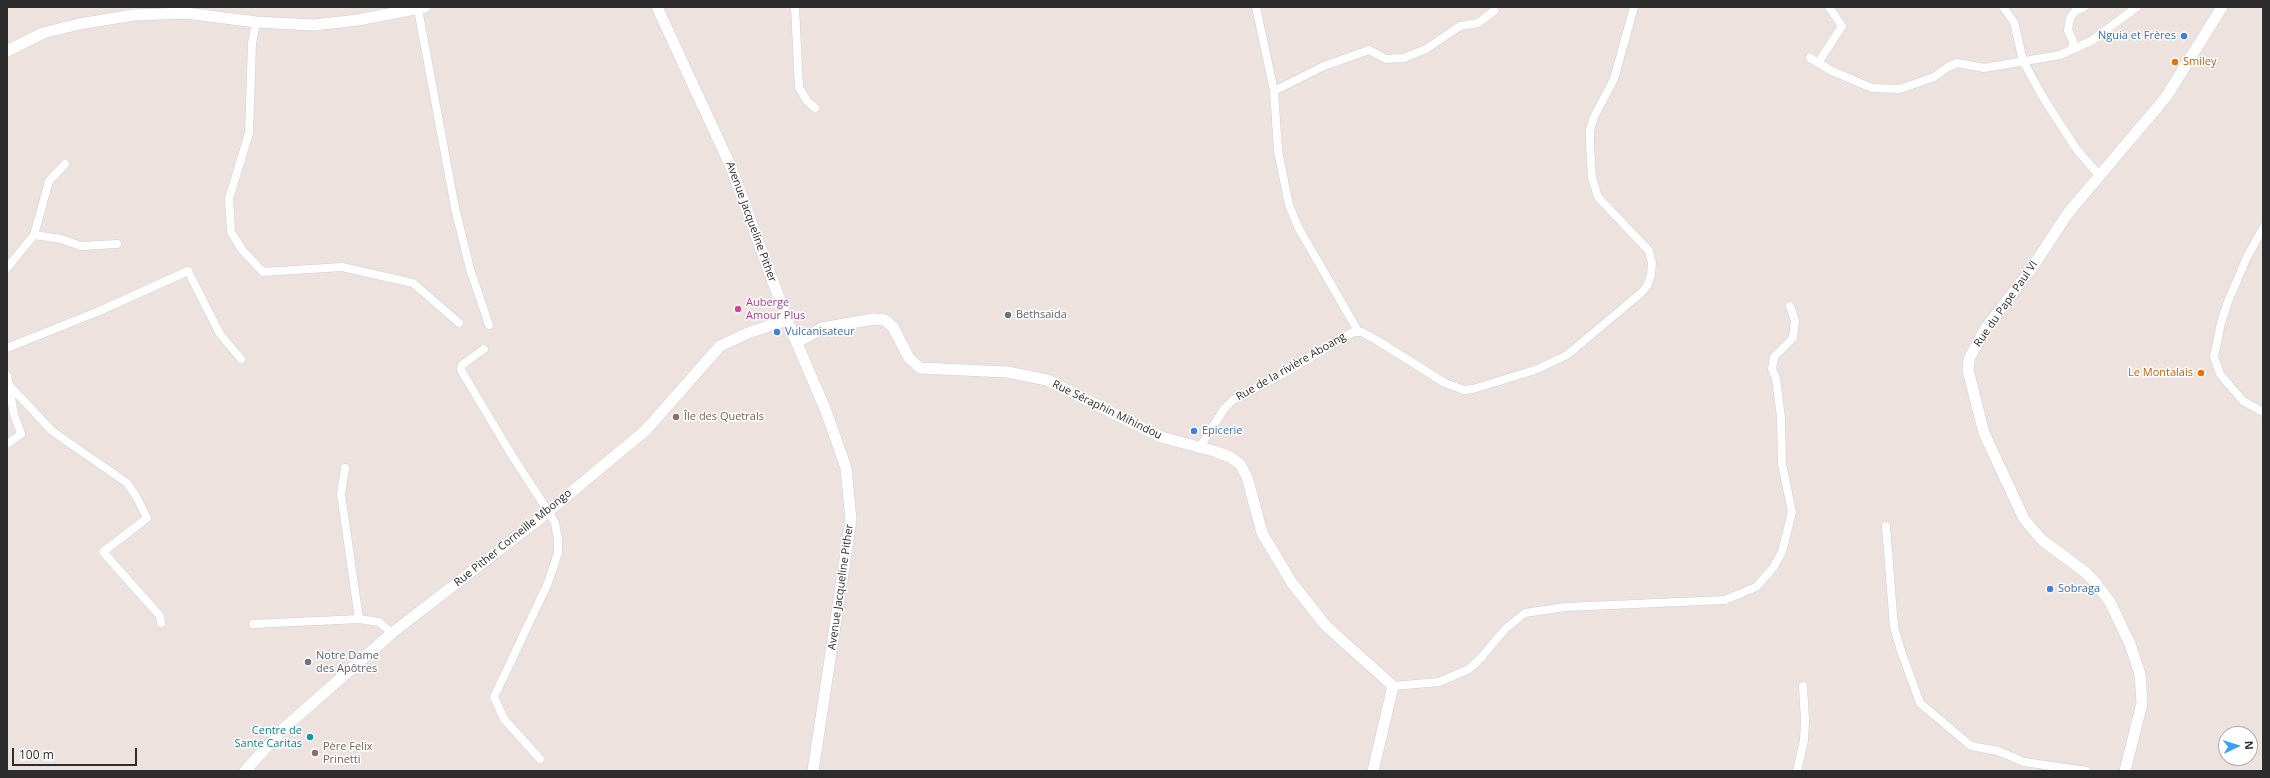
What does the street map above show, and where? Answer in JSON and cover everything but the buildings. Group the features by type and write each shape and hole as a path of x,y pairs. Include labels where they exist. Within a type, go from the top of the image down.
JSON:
{"street":[{"name":"Avenue Jacqueline Pither","path":"657,7 694,83 731,167 787,320 798,342 844,461 849,488 851,520 813,771"},
{"path":"795,7 799,87 806,101 815,108"},
{"path":"1256,7 1274,91 1278,151 1289,205 1298,227 1358,332"},
{"name":"Rue de la rivière Aboang","path":"1200,447 1224,410 1233,400 1283,374 1346,335 1358,332 1378,340 1445,383 1464,390 1473,390 1535,370 1567,355 1647,286 1652,263 1649,251 1598,197 1592,178 1590,145 1590,130 1594,117 1608,93 1614,78 1634,7"},
{"path":"1818,63 1842,26 1829,7"},
{"path":"2003,7 2014,22 2023,61 2044,99 2077,150 2099,175"},
{"path":"2072,49 2073,41 2068,30 2070,18 2084,7"},
{"path":"1810,58 1872,88 1884,90 1900,89 1934,77 1948,67 1957,63 1984,68 2060,55 2091,41 2138,7"},
{"name":"Rue du Pape Paul VI","path":"2125,771 2142,703 2140,674 2130,644 2110,602 2095,582 2042,540 2024,519 1984,433 1968,370 1969,359 1985,329 2032,268 2068,213 2166,97 2222,7"},
{"path":"7,52 43,33 79,24 134,15 186,13 256,22 327,24 421,8 455,208 470,269 489,325"},
{"path":"1274,91 1324,66 1369,50 1386,58 1404,58 1426,48 1460,26 1478,23 1494,11"},
{"path":"256,22 252,43 249,133 229,199 231,232 244,251 263,272 342,267 413,283 460,323"},
{"path":"7,268 34,235 49,181 65,164"},
{"path":"2263,228 2247,258 2227,304 2220,323 2214,358 2220,374 2240,398 2263,412"},
{"path":"34,235 60,239 81,246 117,244"},
{"path":"7,348 97,312 188,270 220,334 241,359"},
{"path":"1373,771 1393,686 1438,682 1469,669 1481,658 1505,629 1525,613 1565,607 1725,600 1756,587 1773,568 1782,552 1792,512 1782,464 1781,418 1776,378 1772,369 1774,357 1793,338 1795,321 1790,306"},
{"name":"Rue Séraphin Mihindou","path":"798,342 822,328 874,319 885,320 893,326 908,358 920,368 1007,372 1039,378 1070,390 1161,437 1200,447 1230,457 1240,464 1247,477 1262,533 1292,583 1326,626 1393,686"},
{"name":"Rue Pither Corneille Mbongo","path":"245,771 283,730 392,633 548,511 656,422 720,346 748,332 787,320"},
{"path":"484,349 462,365 461,370 478,396 511,454 555,523 558,540 558,553 548,584 494,697 504,719 540,759"},
{"path":"7,376 14,414 21,434 7,444"},
{"path":"10,386 52,431 127,483 136,496 147,518 103,552 160,616 161,623"},
{"path":"345,468 341,494 359,619"},
{"path":"1886,526 1894,627 1900,651 1920,703 1971,746 1998,751 2024,762 2086,771"},
{"path":"253,624 359,619 379,622 392,633"},
{"path":"1797,771 1805,721 1803,686"}],"place":[{"name":"Nguia et Frères","path":"2184,36"},
{"name":"Smiley","path":"2175,62"},
{"name":"Auberge Amour Plus","path":"738,309"},
{"name":"Bethsaida","path":"1008,315"},
{"name":"Vulcanisateur","path":"777,332"},
{"name":"Le Montalais","path":"2201,373"},
{"name":"Île des Quetrals","path":"676,417"},
{"name":"Epicerie","path":"1194,431"},
{"name":"Sobraga","path":"2050,589"},
{"name":"Notre Dame des Apôtres","path":"308,662"},
{"name":"Centre de Sante Caritas","path":"310,737"},
{"name":"Père Felix Prinetti","path":"315,753"}]}
